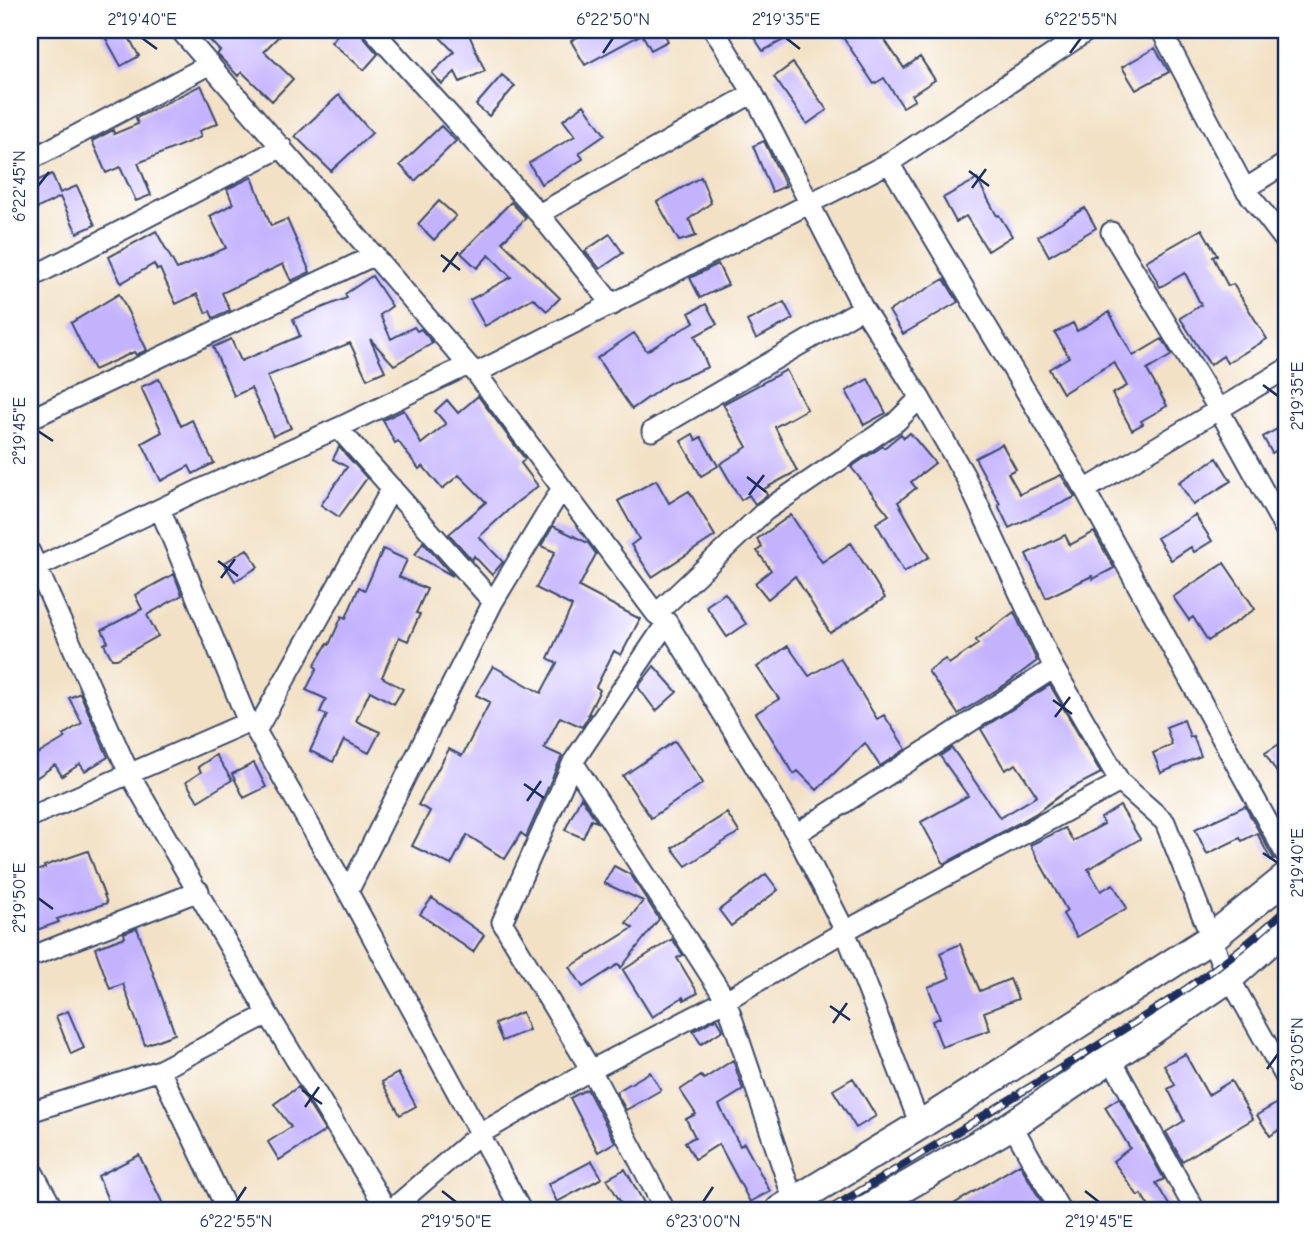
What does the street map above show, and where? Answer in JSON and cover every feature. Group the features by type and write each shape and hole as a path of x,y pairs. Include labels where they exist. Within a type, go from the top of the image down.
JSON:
{"main road":[{"path":"787,1206 920,1125 1210,939 1286,878"},
{"path":"865,1210 1012,1125 1111,1059 1229,978 1286,927"}],"street":[{"path":"180,30 472,369 662,618 796,834 845,931 920,1125"},
{"path":"373,30 539,214 613,305"},
{"path":"714,30 753,93 863,308 965,476 1054,668 1120,782 1166,822 1210,939 1229,978 1286,1077"},
{"path":"1089,30 889,163 613,305 160,509 32,563 129,773 268,1014 389,1210 478,1135 591,1070 726,1000 845,931 1120,782"},
{"path":"1161,30 1245,189 1286,242"},
{"path":"30,160 210,64"},
{"path":"539,214 753,93"},
{"path":"30,278 282,147"},
{"path":"889,163 1085,490 1286,855"},
{"path":"1245,189 1286,163"},
{"path":"1111,232 1220,410 1286,531"},
{"path":"30,419 375,256"},
{"path":"652,431 863,308"},
{"path":"1085,490 1286,369"},
{"path":"665,1210 591,1070 502,922 573,762 662,618 765,511 896,422 920,398"},
{"path":"338,428 493,602"},
{"path":"30,817 129,773 252,727 391,488"},
{"path":"348,892 493,602 562,488"},
{"path":"160,509 252,727 348,892 521,1210"},
{"path":"796,834 1054,668"},
{"path":"573,762 726,1000 787,1206"},
{"path":"30,957 199,891"},
{"path":"30,1112 160,1070 268,1014"},
{"path":"1111,1059 1195,1210"},
{"path":"160,1070 227,1210"},
{"path":"1012,1125 1060,1210"},
{"path":"30,1172 51,1210"}],"building":[{"path":"101,30 125,30 139,56 121,66"},
{"path":"200,30 285,30 264,51 293,79 272,101 242,72 238,76 217,54 220,51"},
{"path":"341,30 361,30 364,38 378,54 364,70 331,42"},
{"path":"433,30 467,30 485,71 460,82 455,72 442,84 432,73 454,52"},
{"path":"590,30 662,30 668,41 651,50 642,34 585,65 571,41"},
{"path":"749,30 802,30 763,51"},
{"path":"838,30 878,30 904,68 920,57 935,80 912,95 915,100 903,107 884,78 874,84"},
{"path":"1155,48 1169,72 1136,90 1122,67"},
{"path":"793,63 827,110 807,124 774,77"},
{"path":"502,75 515,86 489,116 476,105"},
{"path":"201,85 218,123 199,131 201,137 138,163 151,195 136,201 120,167 106,173 92,141 113,130 114,134 138,124 136,118"},
{"path":"339,95 372,133 331,171 295,136"},
{"path":"584,105 605,135 579,153 583,159 541,184 529,163 575,136 563,120"},
{"path":"441,126 456,141 415,181 400,165"},
{"path":"764,141 786,186 772,192 753,146"},
{"path":"52,174 60,193 77,186 95,225 77,233 60,197 30,212 30,184"},
{"path":"252,177 271,226 287,219 310,272 291,281 283,264 222,293 230,310 213,318 210,311 206,313 197,294 176,304 160,269 157,270 154,264 121,283 109,257 156,231 177,269 226,248 210,216 233,204 227,189"},
{"path":"701,177 711,203 689,219 696,236 679,241 657,202"},
{"path":"977,179 997,216 999,215 1012,236 988,251 966,216 956,222 943,198"},
{"path":"439,201 456,216 434,240 418,224"},
{"path":"511,202 526,218 502,242 560,298 547,311 533,298 485,326 470,300 511,277 489,255 477,268 461,253"},
{"path":"1085,208 1096,228 1049,256 1038,236"},
{"path":"1202,229 1217,255 1213,257 1228,286 1233,284 1267,339 1227,363 1223,356 1210,365 1180,318 1201,305 1185,273 1160,287 1146,261"},
{"path":"610,234 623,253 600,269 585,251"},
{"path":"718,264 728,285 700,298 690,278"},
{"path":"372,276 392,306 380,315 391,339 414,327 417,331 421,329 433,343 394,365 370,339 385,371 367,379 350,343 267,376 291,428 273,436 251,388 234,396 213,347 231,339 241,361 300,336 293,319 347,298 345,294"},
{"path":"944,279 958,302 903,334 889,311"},
{"path":"119,294 147,350 136,355 134,352 94,370 71,323"},
{"path":"784,302 793,319 756,339 747,321"},
{"path":"706,304 717,324 695,336 708,367 669,383 632,409 597,358 634,333 647,351 694,322 689,313"},
{"path":"1109,312 1133,356 1162,339 1172,355 1147,370 1167,406 1141,421 1143,424 1132,430 1112,394 1127,386 1114,362 1063,393 1049,369 1069,357 1055,333 1073,323 1077,331"},
{"path":"786,370 807,409 775,427 797,471 764,489 767,495 755,504 749,495 741,500 720,464 747,447 723,404"},
{"path":"159,379 181,426 192,420 214,463 193,474 189,466 161,481 142,443 162,432 141,387"},
{"path":"868,379 886,413 864,425 846,391"},
{"path":"478,396 525,459 521,463 538,486 479,537 503,562 492,575 474,556 472,560 449,534 486,502 459,475 442,489 423,466 419,469 398,441 395,443 383,420 404,410 421,444 446,424 435,411 447,400 458,413"},
{"path":"1286,424 1286,444 1272,453 1263,437"},
{"path":"910,433 935,463 911,482 916,488 898,502 929,557 904,572 876,523 889,515 851,467 883,446 884,448 901,434 904,438"},
{"path":"693,434 696,440 701,437 718,466 701,476 681,441"},
{"path":"1002,444 1016,469 1008,473 1020,494 1061,475 1075,497 1009,528 998,505 1000,504 975,458"},
{"path":"339,447 367,478 339,517 321,505 347,467 333,459"},
{"path":"1217,458 1231,481 1193,505 1179,482"},
{"path":"656,480 669,503 689,491 715,536 652,577 631,545 639,539 618,501"},
{"path":"791,515 822,562 851,543 885,598 830,633 795,576 768,599 755,583 771,570 757,551 762,547 757,539"},
{"path":"1195,515 1212,541 1194,552 1191,547 1171,560 1157,538"},
{"path":"553,526 588,543 596,554 579,587 640,619 621,655 614,651 596,687 600,690 582,727 560,717 544,748 562,756 526,837 521,833 505,859 467,835 451,865 412,846 430,811 418,805 449,749 462,756 490,702 476,695 493,666 541,693 557,663 548,658 572,606 536,588 555,552 541,546"},
{"path":"1094,532 1114,568 1046,598 1026,554 1065,535 1070,545"},
{"path":"423,542 453,576 415,555"},
{"path":"247,549 258,567 235,581 224,563"},
{"path":"383,549 407,560 399,577 427,589 408,641 399,637 382,677 403,689 394,704 370,691 356,721 380,732 369,753 344,740 333,762 310,751 327,715 320,712 326,699 306,690 317,668 314,666 327,644 329,645 342,616 346,618 359,587 365,590"},
{"path":"1224,563 1255,609 1208,641 1193,617 1189,620 1173,597"},
{"path":"174,574 182,595 147,615 158,636 117,659 112,659 104,644 108,642 102,630 142,609 135,595"},
{"path":"725,593 746,624 727,637 706,606"},
{"path":"1014,612 1037,661 958,714 928,671 945,659 949,664 978,644 976,640"},
{"path":"788,646 809,676 840,658 877,719 884,715 906,749 880,766 865,743 817,790 798,771 794,774 756,713 779,699 757,667"},
{"path":"654,666 677,692 656,711 638,687"},
{"path":"1050,685 1101,773 1066,791 1035,814 944,864 921,822 968,796 940,756 952,748 1000,818 1037,796 1016,764 1005,770 981,729"},
{"path":"80,693 108,757 85,771 80,764 62,776 55,765 30,782 30,741 38,754 65,738 63,735 82,723 69,698"},
{"path":"1184,720 1201,756 1161,773 1153,753 1172,745 1166,727"},
{"path":"1286,740 1286,788 1265,753"},
{"path":"675,741 703,783 651,818 623,776"},
{"path":"216,755 232,780 198,801 186,782 201,772 198,767"},
{"path":"254,763 266,787 244,798 232,774"},
{"path":"581,797 597,822 591,820 583,838 565,830"},
{"path":"1120,806 1140,839 1088,869 1101,891 1113,884 1127,908 1077,937 1063,914 1067,911 1030,845 1065,828 1073,841 1104,824 1101,818"},
{"path":"1245,806 1274,859 1271,860 1257,833 1207,854 1195,829"},
{"path":"727,813 739,832 686,866 672,848"},
{"path":"88,851 107,903 57,919 59,922 37,930 30,909 30,873"},
{"path":"614,866 631,875 659,919 621,968 619,964 583,987 570,967 633,928 626,923 643,901 604,883"},
{"path":"766,874 778,890 731,926 719,910"},
{"path":"432,898 484,935 473,952 420,914"},
{"path":"137,928 175,1034 145,1045 123,984 110,989 95,948 125,937 124,933"},
{"path":"672,939 683,955 677,958 698,993 684,1000 683,997 652,1017 623,970"},
{"path":"960,944 980,991 1010,979 1018,999 984,1012 990,1030 942,1047 932,1021 940,1018 928,987 950,978 940,953"},
{"path":"68,1011 84,1048 71,1054 56,1016"},
{"path":"522,1012 529,1030 502,1041 495,1024"},
{"path":"717,1018 723,1030 701,1044 693,1031"},
{"path":"1185,1054 1208,1095 1231,1081 1253,1119 1182,1161 1166,1132 1184,1121 1168,1089 1175,1085 1164,1065"},
{"path":"733,1060 743,1090 719,1105 740,1146 744,1143 770,1191 750,1202 719,1144 695,1159 685,1142 695,1137 686,1119 696,1114 680,1090 701,1076 704,1079"},
{"path":"650,1072 661,1090 626,1110 616,1092"},
{"path":"398,1073 416,1106 400,1115 382,1082"},
{"path":"853,1078 876,1116 856,1128 833,1090"},
{"path":"298,1087 325,1131 279,1160 268,1142 291,1127 274,1104"},
{"path":"587,1089 615,1142 598,1152 570,1098"},
{"path":"1119,1098 1164,1179 1156,1183 1172,1210 1151,1210 1113,1161 1130,1148 1105,1107"},
{"path":"1286,1098 1286,1125 1270,1136 1257,1115"},
{"path":"139,1155 166,1210 112,1210 98,1176"},
{"path":"592,1161 602,1178 557,1202 548,1184"},
{"path":"1020,1164 1046,1210 944,1210"},
{"path":"625,1169 648,1210 625,1210 607,1179"}],"railway":[{"path":"828,1210 1154,1010 1236,952 1286,909"}]}
